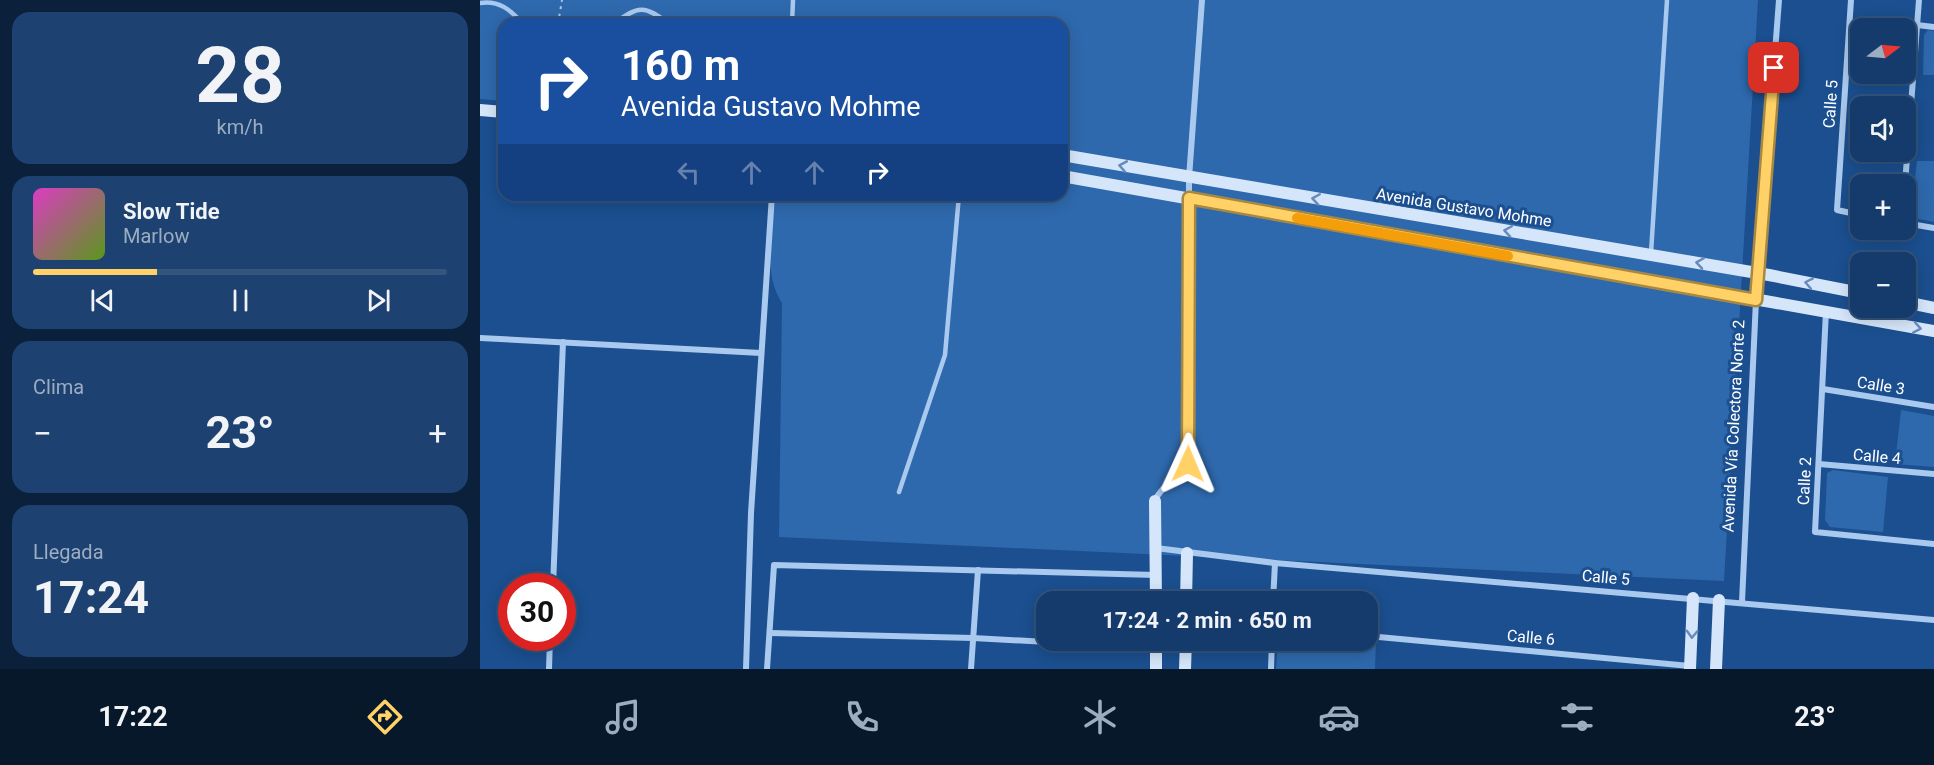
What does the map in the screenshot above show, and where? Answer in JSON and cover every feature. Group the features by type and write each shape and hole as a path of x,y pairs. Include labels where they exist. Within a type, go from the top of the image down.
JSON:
{"street":[{"path":"1156,591 1155,501 1158,494 1182,474 1189,458 1189,171 1202,0"},
{"name":"Avenida Vía Colectora Norte 2","path":"1742,602 1756,300 1779,0"},
{"name":"Calle 5","path":"1850,213 1837,210 1851,0"},
{"path":"1906,174 1919,0"},
{"path":"1917,25 1934,27"},
{"path":"480,110 498,111"},
{"name":"Avenida Gustavo Mohme","path":"1068,157 1189,171 1850,291"},
{"path":"1068,177 1934,331"},
{"path":"746,669 751,513 772,201"},
{"path":"1916,225 1934,228"},
{"path":"1916,304 1934,308"},
{"name":"Calle 2","path":"1826,311 1815,532 1934,544"},
{"path":"480,338 761,353"},
{"path":"554,573 563,342"},
{"name":"Calle 3","path":"1823,389 1934,407"},
{"name":"Calle 4","path":"1819,464 1934,474"},
{"name":"Calle 5","path":"1156,548 1275,563 1934,620"},
{"path":"1186,591 1187,553"},
{"path":"1274,591 1275,563"},
{"path":"767,669 774,565 1156,574"},
{"path":"971,669 978,570"},
{"path":"1691,667 1693,598"},
{"path":"1716,669 1719,600"},
{"path":"770,633 1036,640"},
{"name":"Calle 6","path":"1378,637 1691,667"},
{"path":"549,669 550,651"},
{"path":"1156,651 1156,669"},
{"path":"1185,669 1186,651"},
{"path":"1271,669 1272,651"},
{"path":"1614,669 1615,659"}],"lane":[{"path":"792,18 793,0"},
{"path":"1651,255 1667,0"},
{"path":"480,3 496,2 503,5 516,18"},
{"path":"622,18 634,9 644,9 659,18"},
{"path":"899,492 945,355 958,201"}],"path":[{"path":"559,18 562,0"}],"shaded area":[{"path":"480,0 1758,0 1724,581 779,537 782,303 776,291 770,265 775,201 1068,201 1068,18 498,18 498,100 480,99"},
{"path":"1928,30 1934,31 1934,75 1923,75 1924,35"},
{"path":"1917,161 1934,161 1934,222 1916,218"},
{"path":"1901,410 1934,416 1934,467 1895,464"},
{"path":"1833,470 1888,477 1883,532 1830,527 1825,520 1827,473"},
{"path":"1277,651 1376,651 1375,669 1276,669"}],"slow traffic":[{"path":"1297,218 1508,256"}],"route":[{"path":"1188,464 1189,198 1756,300 1774,68"}]}
